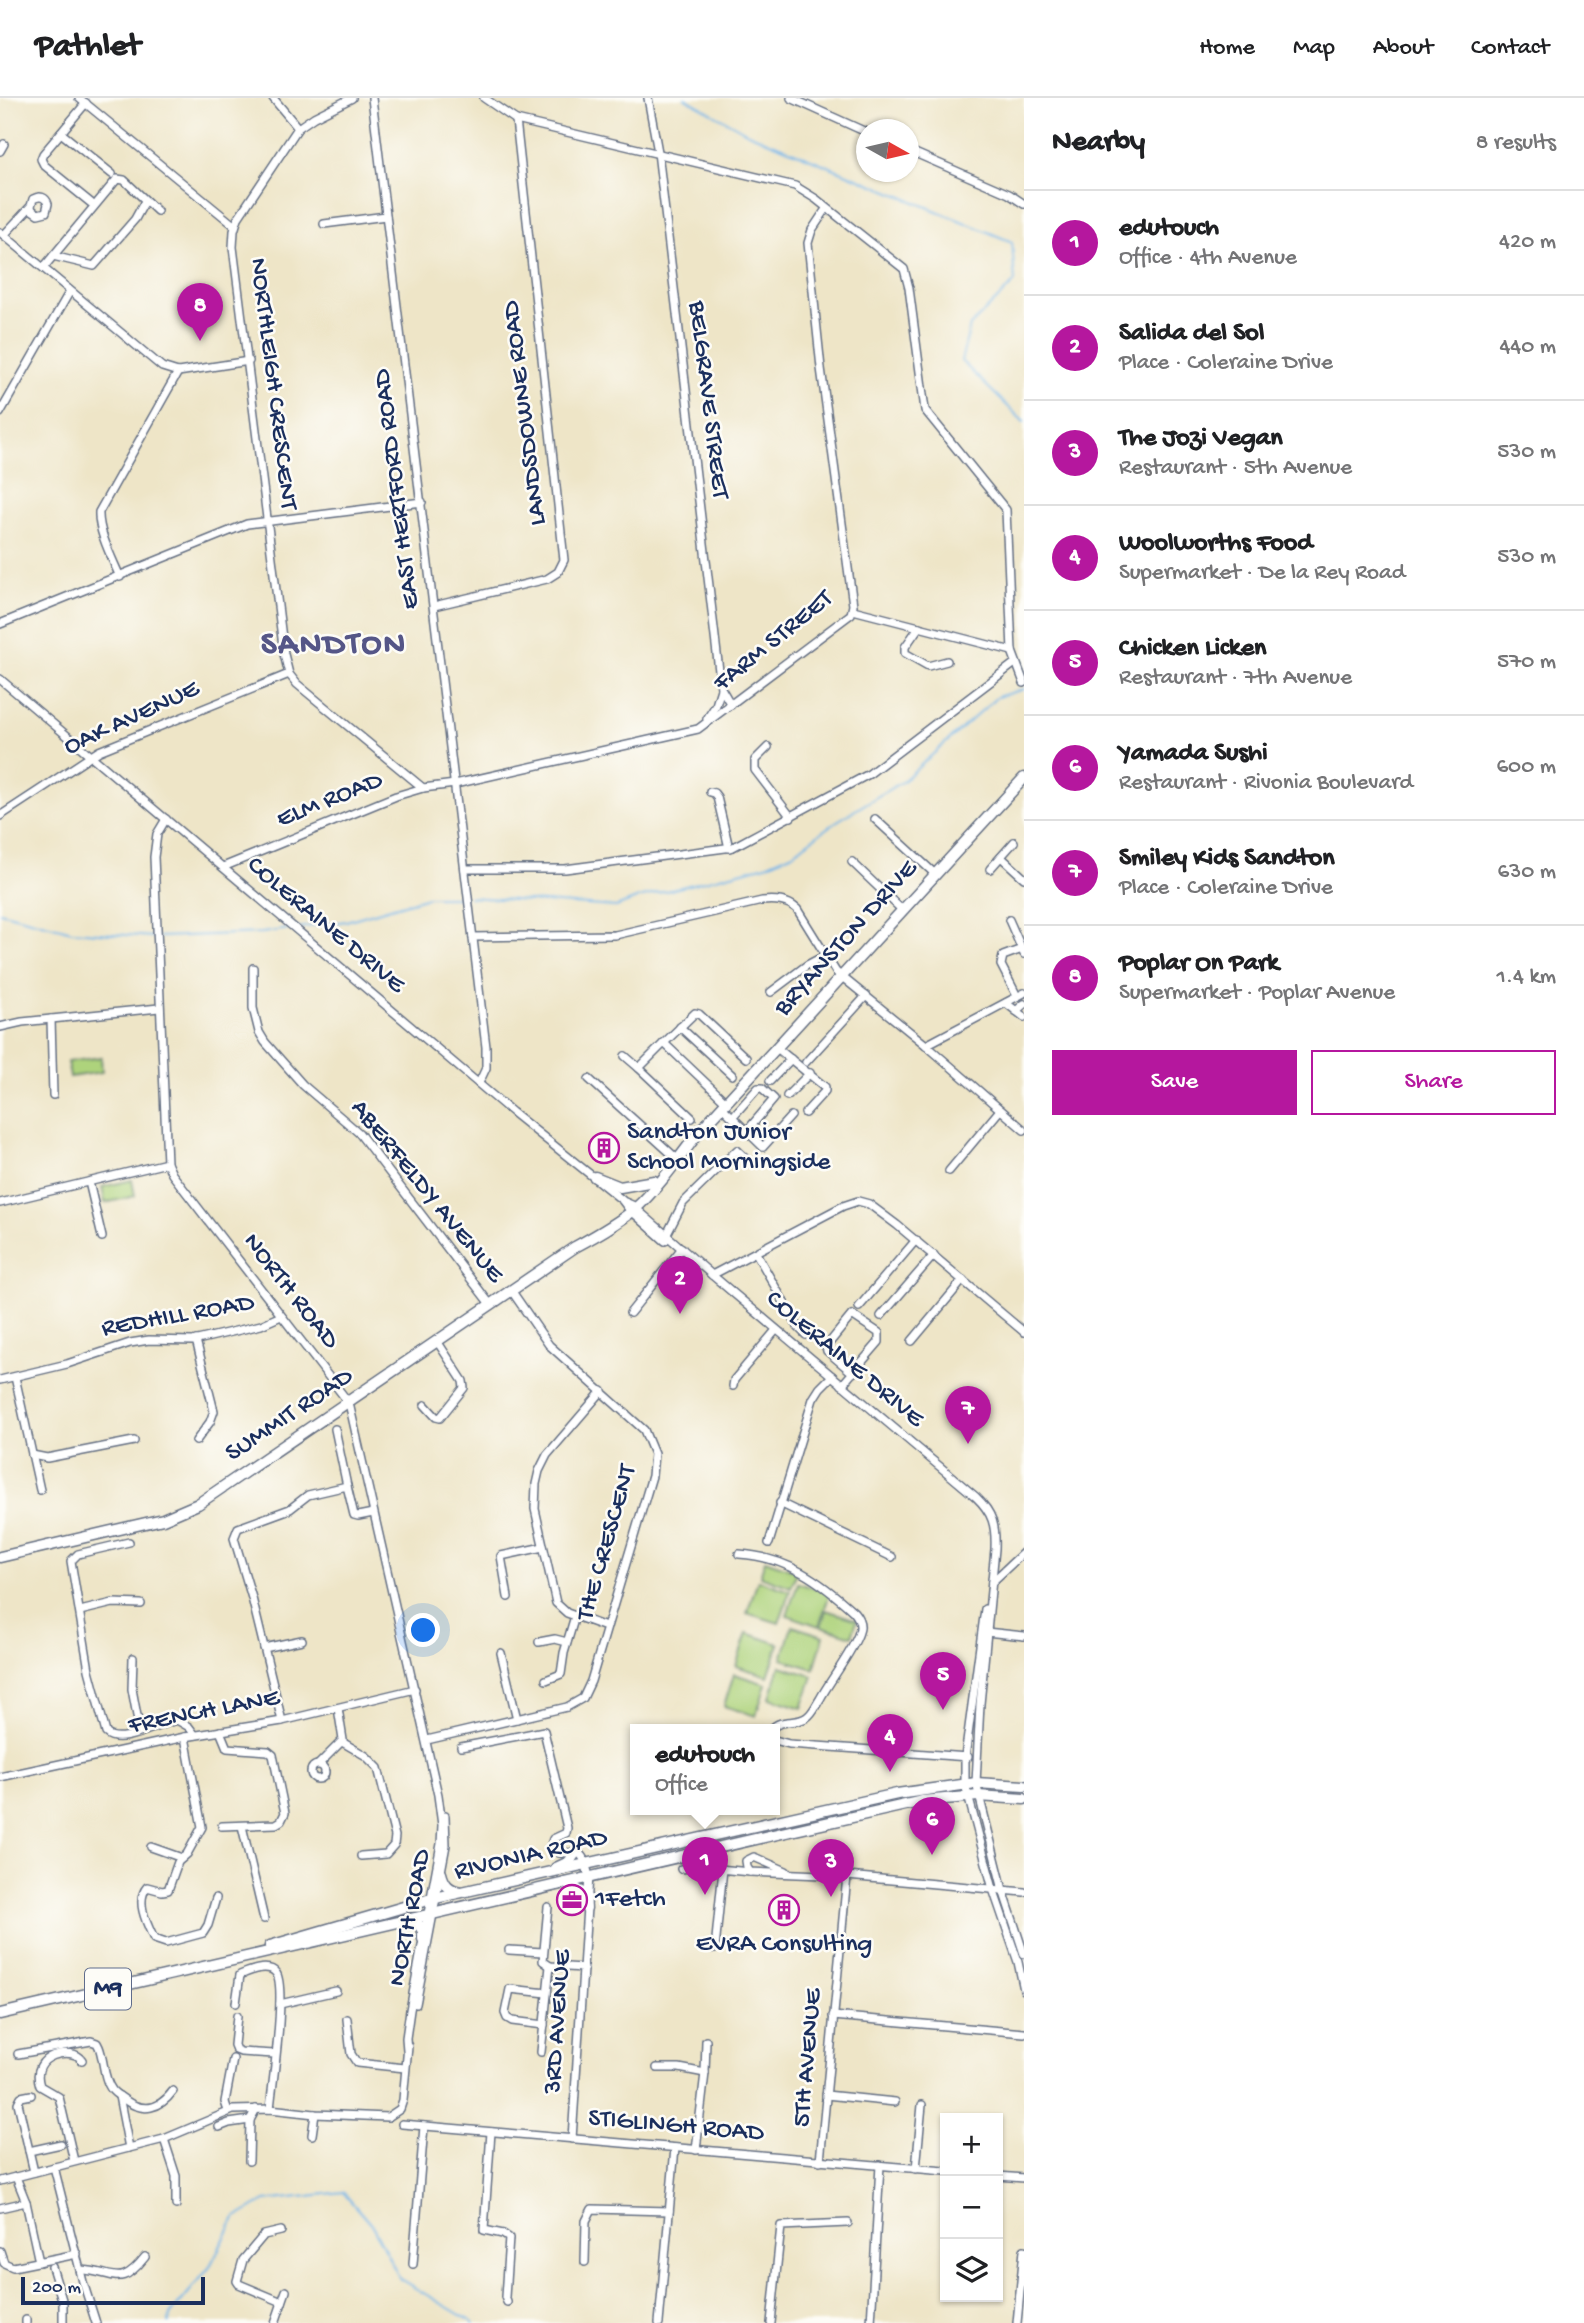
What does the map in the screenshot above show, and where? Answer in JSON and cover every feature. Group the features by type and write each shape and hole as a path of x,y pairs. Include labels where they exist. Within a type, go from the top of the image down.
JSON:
{"main road":[{"name":"BRYANSTON DRIVE","path":"630,1207 1024,778"},
{"name":"BRYANSTON DRIVE","path":"630,1207 702,1129"},
{"path":"595,1177 622,1187 654,1181"},
{"name":"SUMMIT ROAD","path":"0,1557 173,1516 198,1504 511,1290 599,1234 630,1207"},
{"name":"RIVONIA ROAD","path":"216,1964 309,1934 434,1899 897,1794 970,1783 1024,1786"},
{"name":"RIVONIA ROAD","path":"0,2014 923,1801 972,1796 1024,1799"},
{"path":"520,1881 529,1875 565,1865 576,1852"},
{"path":"441,1873 446,1885 454,1891 464,1892"},
{"path":"565,1883 582,1892 586,1908"},
{"path":"400,1921 419,1925 423,1931 423,1939"}],"street":[{"path":"273,98 298,128"},
{"name":"NORTHLEIGH CRESCENT","path":"289,674 284,654 233,247 235,226 298,128 352,98"},
{"name":"EAST HERTFORD ROAD","path":"372,98 487,1055 479,1083"},
{"path":"485,98 516,120 790,184 806,192 904,269 909,288 925,410 1005,507 1012,651 1023,682"},
{"name":"BELGRAVE STREET","path":"648,98 658,152 721,688 731,705"},
{"path":"791,98 856,127"},
{"path":"91,203 42,162 43,154 61,134 83,101 211,209 235,226"},
{"name":"LANDSDOWNE ROAD","path":"434,606 547,579 558,572 564,560 516,120"},
{"path":"61,134 111,174"},
{"path":"919,155 1024,204"},
{"path":"44,267 120,178 157,211"},
{"path":"53,256 94,267 135,219 145,201"},
{"path":"31,206 2,233 162,367 178,372 249,361"},
{"name":"FARM STREET","path":"455,784 690,732 703,726 851,614 853,610 821,368 808,243 812,230 827,209"},
{"path":"324,224 386,216"},
{"path":"0,412 71,291"},
{"path":"120,577 98,515 178,372"},
{"path":"0,624 236,528 267,521 422,502"},
{"path":"853,610 1012,651"},
{"path":"919,627 905,647 905,653 928,666 947,661"},
{"path":"465,869 565,869 729,848 869,774 1015,663"},
{"path":"289,674 297,684 423,788"},
{"name":"OAK AVENUE","path":"0,816 91,755 289,674"},
{"name":"COLERAINE DRIVE","path":"0,679 542,1137 595,1177 984,1504 995,1523"},
{"path":"703,726 715,707 721,688"},
{"path":"768,747 755,760 755,770 791,817"},
{"name":"ELM ROAD","path":"223,867 396,796 423,788 455,784"},
{"path":"710,792 717,797 729,848"},
{"path":"0,1203 167,1163 154,850 157,834 166,819"},
{"path":"875,819 935,874"},
{"path":"990,869 1014,842"},
{"path":"1001,857 1024,878"},
{"path":"852,862 902,910"},
{"path":"473,937 615,934 737,906 777,901 789,904 797,909 841,977 1024,1129"},
{"path":"926,1045 1021,995 1001,965 1003,956 1023,951 1009,920"},
{"path":"771,992 807,965 826,956"},
{"name":"ABERFELDY AVENUE","path":"253,968 253,1008 259,1032 265,1042 303,1084 359,1133 491,1304"},
{"path":"806,1062 866,996"},
{"path":"1006,1003 1024,1017"},
{"path":"1016,1011 1024,1004"},
{"path":"0,1027 159,1008"},
{"path":"639,1068 693,1014 699,1014 746,1058"},
{"path":"51,1019 53,1095"},
{"path":"680,1027 732,1074"},
{"path":"664,1043 724,1104 760,1146 765,1146 791,1116"},
{"path":"777,1048 826,1089 805,1113"},
{"path":"625,1056 692,1118"},
{"path":"770,1081 791,1059"},
{"path":"787,1096 810,1073"},
{"path":"589,1079 674,1157"},
{"path":"735,1114 758,1088 762,1088 774,1100 746,1132"},
{"path":"949,1171 1000,1110"},
{"path":"669,1240 683,1203 734,1148 751,1163"},
{"name":"NORTH ROAD","path":"167,1163 172,1174 348,1403 438,1796 442,1825 434,1899"},
{"path":"89,1182 102,1237"},
{"path":"712,1275 843,1206 858,1201 871,1205 916,1240 1024,1332"},
{"path":"859,1307 916,1240"},
{"path":"630,1313 681,1250"},
{"path":"756,1253 797,1327 806,1335"},
{"path":"881,1316 934,1255"},
{"path":"912,1341 963,1280"},
{"name":"THE CRESCENT","path":"427,1740 571,1706 583,1698 591,1681 649,1489 654,1454 644,1430 549,1345 511,1290"},
{"path":"842,1385 853,1373 879,1342 880,1337 852,1315 827,1343 827,1351 853,1373"},
{"name":"REDHILL ROAD","path":"0,1380 67,1364 94,1353 141,1340 196,1340 261,1325 281,1316"},
{"path":"733,1386 734,1380 776,1330"},
{"path":"196,1340 214,1411 197,1441"},
{"path":"425,1405 440,1418 464,1388 463,1381 437,1341"},
{"path":"769,1543 813,1399 832,1376"},
{"path":"15,1377 40,1490"},
{"path":"602,1391 547,1455 539,1471 534,1501 556,1603 562,1610 606,1628"},
{"path":"335,1429 354,1515 373,1513"},
{"path":"32,1455 47,1458 134,1441"},
{"path":"282,1721 234,1538 235,1532 238,1528 290,1509 308,1495 347,1486"},
{"path":"780,1503 892,1557"},
{"path":"995,1523 992,1582 965,1757 993,1889 1021,1961 1024,1990"},
{"path":"970,1783 976,1758 995,1523"},
{"path":"129,1542 73,1556 71,1566 89,1671 107,1735 119,1738 177,1720 189,1727 195,1735"},
{"path":"508,1597 501,1556 543,1547"},
{"path":"992,1582 1024,1552"},
{"path":"739,1554 770,1557 814,1579 859,1618 860,1625 854,1643 811,1714 804,1719 777,1724"},
{"path":"994,1560 1006,1562 1017,1559"},
{"path":"80,1611 113,1603 141,1604"},
{"path":"546,1680 561,1676 575,1616"},
{"path":"985,1632 1024,1636"},
{"path":"539,1642 555,1639 567,1642"},
{"path":"264,1648 302,1640"},
{"path":"501,1653 517,1719"},
{"path":"133,1658 132,1689 140,1732"},
{"name":"FRENCH LANE","path":"0,1777 195,1735 282,1721 415,1689"},
{"path":"319,1764 342,1742 338,1707"},
{"path":"220,1731 227,1748 268,1751 274,1758 285,1805 284,1817 276,1824 222,1826"},
{"path":"461,1748 544,1731 567,1828 566,1833 553,1839 551,1845 559,1853 576,1852 582,1855 586,1865"},
{"path":"185,1737 202,1827 187,1854 178,1862 168,1890 162,1891 147,1886 142,1893 142,1906 154,1939 166,1943 203,1933 216,1898"},
{"path":"780,1741 976,1758"},
{"path":"342,1742 366,1756 378,1768 395,1836 394,1845 386,1854 362,1856"},
{"name":"NORTH ROAD","path":"315,2114 384,2119 397,2112 403,2100 407,2050 447,1831 444,1807 438,1796"},
{"path":"972,1796 1024,1954"},
{"path":"242,1826 264,1919"},
{"path":"152,1847 182,1857"},
{"path":"750,1872 746,1861 754,1857 789,1873"},
{"name":"3RD AVENUE","path":"572,2140 589,1876 586,1865"},
{"path":"681,1869 698,1867 847,1876 1024,1892"},
{"path":"715,1949 723,1869"},
{"name":"5TH AVENUE","path":"820,2161 847,1876"},
{"path":"548,1907 543,1961 550,1966 584,1968"},
{"name":"NORTH ROAD","path":"407,2050 406,2038 423,1939 431,1914"},
{"path":"509,1950 543,1952"},
{"path":"541,2052 550,1966"},
{"path":"236,2003 239,1977 242,1974 261,1969 271,1969 276,1973 280,1986 280,2004 270,2109"},
{"path":"544,2025 512,2021 505,2013 510,1989 547,1993"},
{"path":"280,2004 335,1991"},
{"path":"237,2015 234,2045 236,2050 274,2054"},
{"path":"834,2017 1024,2033"},
{"path":"347,2019 351,2054 357,2063 405,2068"},
{"path":"18,2054 85,2040 97,2043 110,2088 132,2106 144,2109 163,2102 173,2091"},
{"path":"696,2150 706,2041"},
{"path":"74,2161 59,2097 40,2086 37,2073 41,2063 49,2057 74,2053 82,2060"},
{"path":"228,2111 225,2102 233,2059"},
{"path":"657,2068 679,2068 705,2073"},
{"path":"31,2095 21,2097 18,2102 34,2172"},
{"path":"826,2095 895,2102"},
{"path":"119,2096 129,2148"},
{"path":"916,2169 922,2105"},
{"path":"249,2161 250,2120 256,2109"},
{"path":"0,2181 164,2139 228,2111 270,2109 315,2114 312,2135"},
{"path":"219,2127 250,2120"},
{"name":"STIGLINGH ROAD","path":"402,2124 940,2171"},
{"path":"413,2264 424,2126"},
{"path":"491,2132 484,2230 509,2238 505,2297 508,2302"},
{"path":"164,2139 176,2176 176,2206"},
{"path":"29,2151 61,2144"},
{"path":"659,2323 675,2148"},
{"path":"871,2323 880,2165"},
{"path":"54,2167 96,2323"},
{"path":"1003,2176 1024,2178"},
{"path":"16,2177 26,2202 39,2262"},
{"path":"0,2208 26,2202"},
{"path":"585,2262 586,2221 592,2209 669,2211"},
{"path":"771,2323 781,2226 848,2224"},
{"path":"281,2231 264,2235 243,2260 237,2281 282,2302"},
{"path":"1017,2323 1024,2250"},
{"path":"0,2251 8,2266 77,2254"},
{"path":"81,2270 117,2278 138,2266 145,2257"},
{"path":"52,2267 62,2304 63,2323"},
{"path":"275,2323 286,2291"}],"green space":[{"path":"101,1057 102,1072 70,1077 67,1062"},
{"path":"132,1180 135,1196 105,1203 102,1187"},
{"path":"765,1560 797,1571 791,1587 760,1576"},
{"path":"758,1580 790,1591 779,1623 747,1613"},
{"path":"798,1583 830,1593 819,1626 787,1615"},
{"path":"826,1610 857,1620 852,1636 821,1626"},
{"path":"792,1626 824,1636 814,1669 782,1659"},
{"path":"747,1633 779,1644 768,1676 736,1666"},
{"path":"780,1666 813,1676 802,1708 770,1698"},
{"path":"734,1674 766,1684 756,1716 724,1706"}],"waterway":[{"path":"685,98 748,133 1012,242 1015,282 970,326 961,361 1024,422"},
{"path":"469,897 616,907 639,898 766,865 793,853 834,823 903,781 997,697 1024,689"},
{"path":"298,928 346,921 428,897 464,897"},
{"path":"0,912 72,931 153,937"},
{"path":"159,937 262,933 289,929"},
{"path":"169,2323 170,2315 209,2268 235,2218 265,2201 343,2192 373,2227 400,2279 474,2323"}],"place":[{"name":"Poplar On Park","path":"200,341"},
{"name":"Sandton Junior School Morningside","path":"604,1148"},
{"name":"Salida del Sol","path":"680,1314"},
{"name":"Smiley Kids Sandton","path":"968,1444"},
{"name":"Chicken Licken","path":"943,1710"},
{"name":"Woolworths Food","path":"890,1772"},
{"name":"Yamada Sushi","path":"932,1855"},
{"name":"edutouch","path":"705,1895"},
{"name":"The Jozi Vegan","path":"831,1897"},
{"name":"1Fetch","path":"572,1900"},
{"name":"EVRA Consulting","path":"784,1910"}],"district":[{"name":"SANDTON","path":"334,646"}]}
